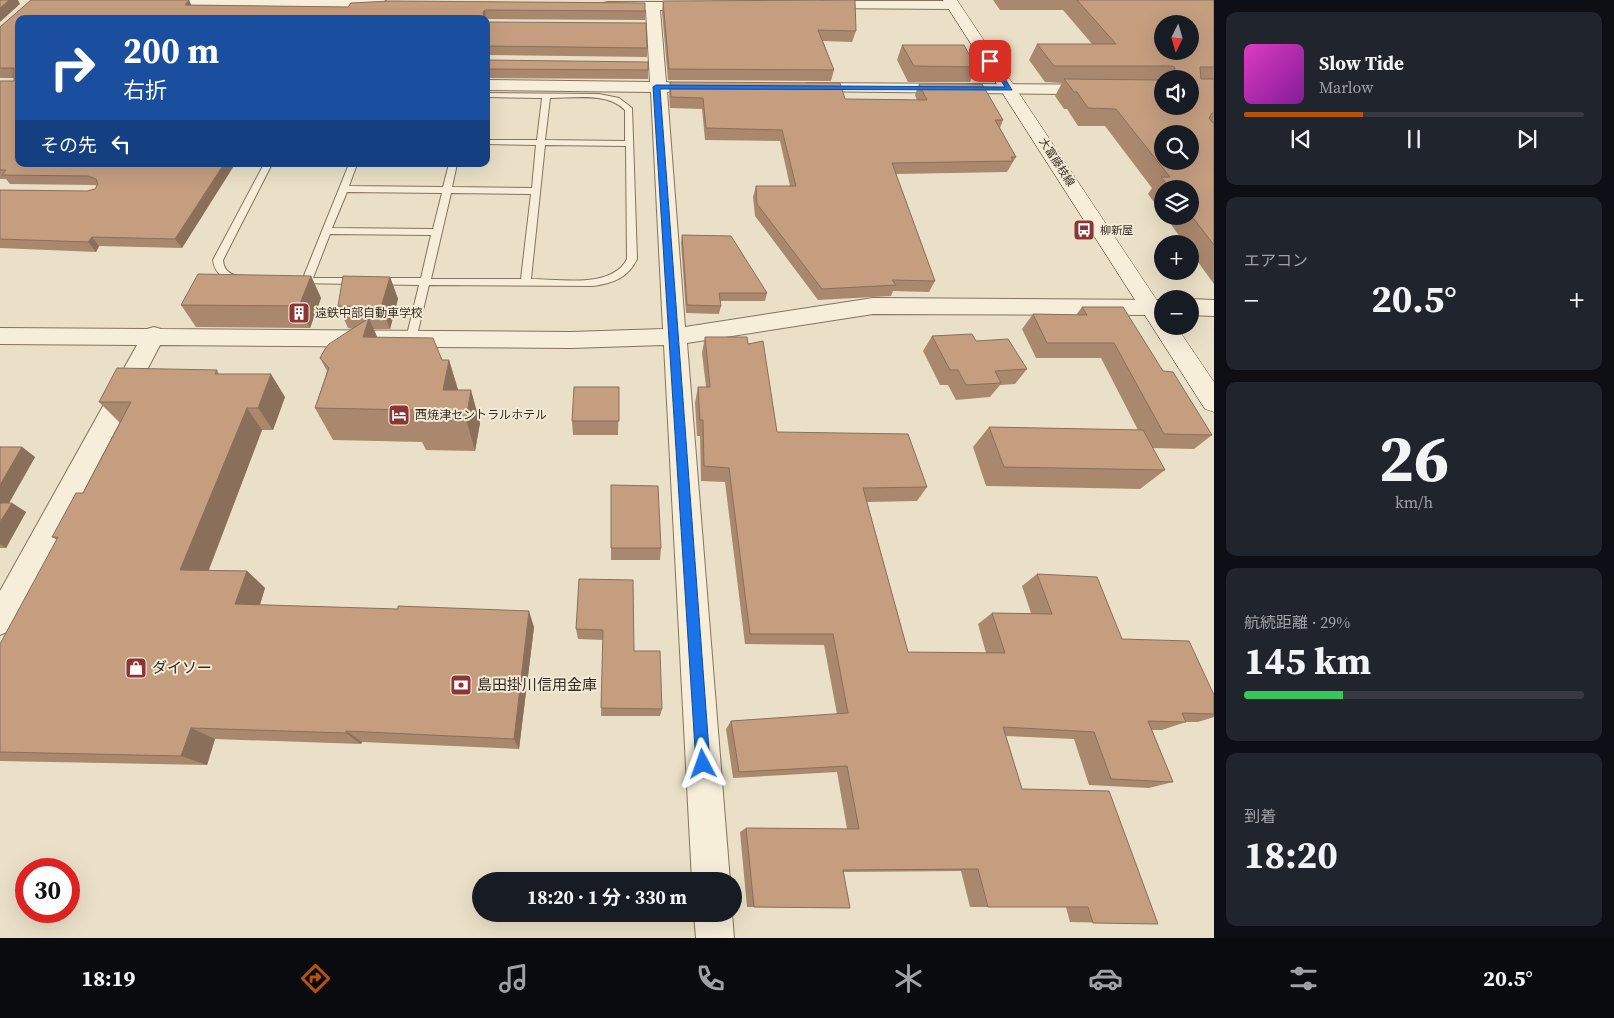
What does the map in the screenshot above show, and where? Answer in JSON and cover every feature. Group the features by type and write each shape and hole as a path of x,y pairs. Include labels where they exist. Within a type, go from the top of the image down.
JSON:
{"main road":[{"name":"大富藤枝線","path":"951,2 1154,307"},
{"name":"大富藤枝線","path":"1172,335 1214,402"}],"street":[{"path":"803,5 951,2"},
{"path":"141,3 396,4"},
{"path":"331,15 337,4"},
{"path":"594,6 713,6"},
{"path":"653,6 649,26 650,64 656,87 710,872"},
{"path":"490,85 686,87"},
{"path":"794,88 1154,90"},
{"path":"0,336 154,335 561,340 674,337 873,306 1154,316"},
{"path":"1199,307 1214,308"},
{"path":"0,620 154,335"},
{"path":"714,922 715,938"}],"lane":[{"path":"289,281 608,281 620,276 628,269 632,259 629,110 618,101 598,96 490,95"},
{"path":"526,282 546,95"},
{"path":"490,142 630,144"},
{"path":"253,280 232,278 223,274 218,267 218,260 266,167"},
{"path":"307,281 352,167"},
{"path":"411,339 452,167"},
{"path":"343,189 536,192"},
{"path":"326,231 437,232"}],"building":[{"path":"0,0 9,0 0,8"},
{"path":"31,0 189,0 185,5 348,7 351,3 391,1 645,3 645,11 485,10 483,15 15,15 15,167 222,167 175,239 92,237 88,242 0,239 0,190 87,191 95,189 98,184 96,179 88,176 2,175 6,170 0,170 0,81 14,81 14,68 0,68 0,27"},
{"path":"855,0 856,31 818,30 834,70 669,69 663,1"},
{"path":"1077,0 1214,0 1214,67 1200,67 1201,79 1214,79 1214,113 1209,118 1214,123 1214,245 1199,225 1199,180 1164,180 1161,177 1170,177 1164,170 1199,170 1199,125 1154,125 1154,157 1116,109 1088,108 1077,92 1074,92 1064,79 1154,80 1154,115 1199,115 1199,70 1175,70 1173,66 1054,66 1037,44 1116,44"},
{"path":"490,22 646,23 647,48 490,46"},
{"path":"902,45 964,45 976,67 914,66"},
{"path":"490,60 648,62 648,70 490,69"},
{"path":"670,82 840,83 845,99 927,100 919,84 982,84 1003,120 995,120 1016,157 1011,157 1013,161 892,163 935,281 892,280 896,285 822,289 757,204 756,186 796,186 782,130 706,128 703,98 671,97"},
{"path":"682,235 731,236 767,293 719,293 721,306 687,305"},
{"path":"198,274 311,276 299,306 181,305"},
{"path":"343,276 390,277 381,307 338,306"},
{"path":"1082,307 1123,307 1163,371 1173,372 1212,435 1164,434 1114,343 1047,343 1033,314 1087,315"},
{"path":"369,318 363,337 433,338 442,360 449,360 443,390 471,390 466,419 413,419 415,410 315,408 329,368 320,358 325,349 329,344"},
{"path":"972,334 976,341 1008,339 1027,369 995,371 1001,383 966,385 958,370 950,370 932,336"},
{"path":"705,337 747,337 748,344 763,341 777,432 908,434 927,487 863,488 908,652 1005,653 992,613 1052,614 1037,574 1097,577 1122,639 1189,641 1214,695 1214,714 1182,713 1186,722 1148,721 1173,782 1111,779 1094,732 1003,727 1022,789 1109,791 1158,924 1093,923 1088,907 988,907 978,869 843,870 850,908 754,907 746,828 859,829 847,766 739,772 731,721 848,713 833,634 750,634 729,468 704,466 703,420 700,420 698,387 710,387"},
{"path":"117,368 217,370 215,374 271,374 258,408 247,408 180,570 247,571 235,604 398,609 398,606 529,611 514,739 346,731 346,733 191,728 181,756 0,752 0,644 58,537 52,537 76,493 83,493 131,402 99,402"},
{"path":"574,387 619,387 619,421 572,421"},
{"path":"989,427 1143,430 1165,470 1004,467"},
{"path":"0,447 22,447 0,485"},
{"path":"611,485 658,486 661,548 611,548"},
{"path":"0,503 12,503 0,522"},
{"path":"579,579 633,580 634,651 660,651 662,709 601,708 603,630 576,629"}],"place":[{"name":"柳新屋","path":"1084,230"},
{"name":"遠鉄中部自動車学校","path":"299,313"},
{"name":"西焼津セントラルホテル","path":"399,415"},
{"name":"ダイソー","path":"136,668"},
{"name":"島田掛川信用金庫","path":"461,685"}],"route":[{"path":"703,764 656,87 1010,89 990,61"}]}
